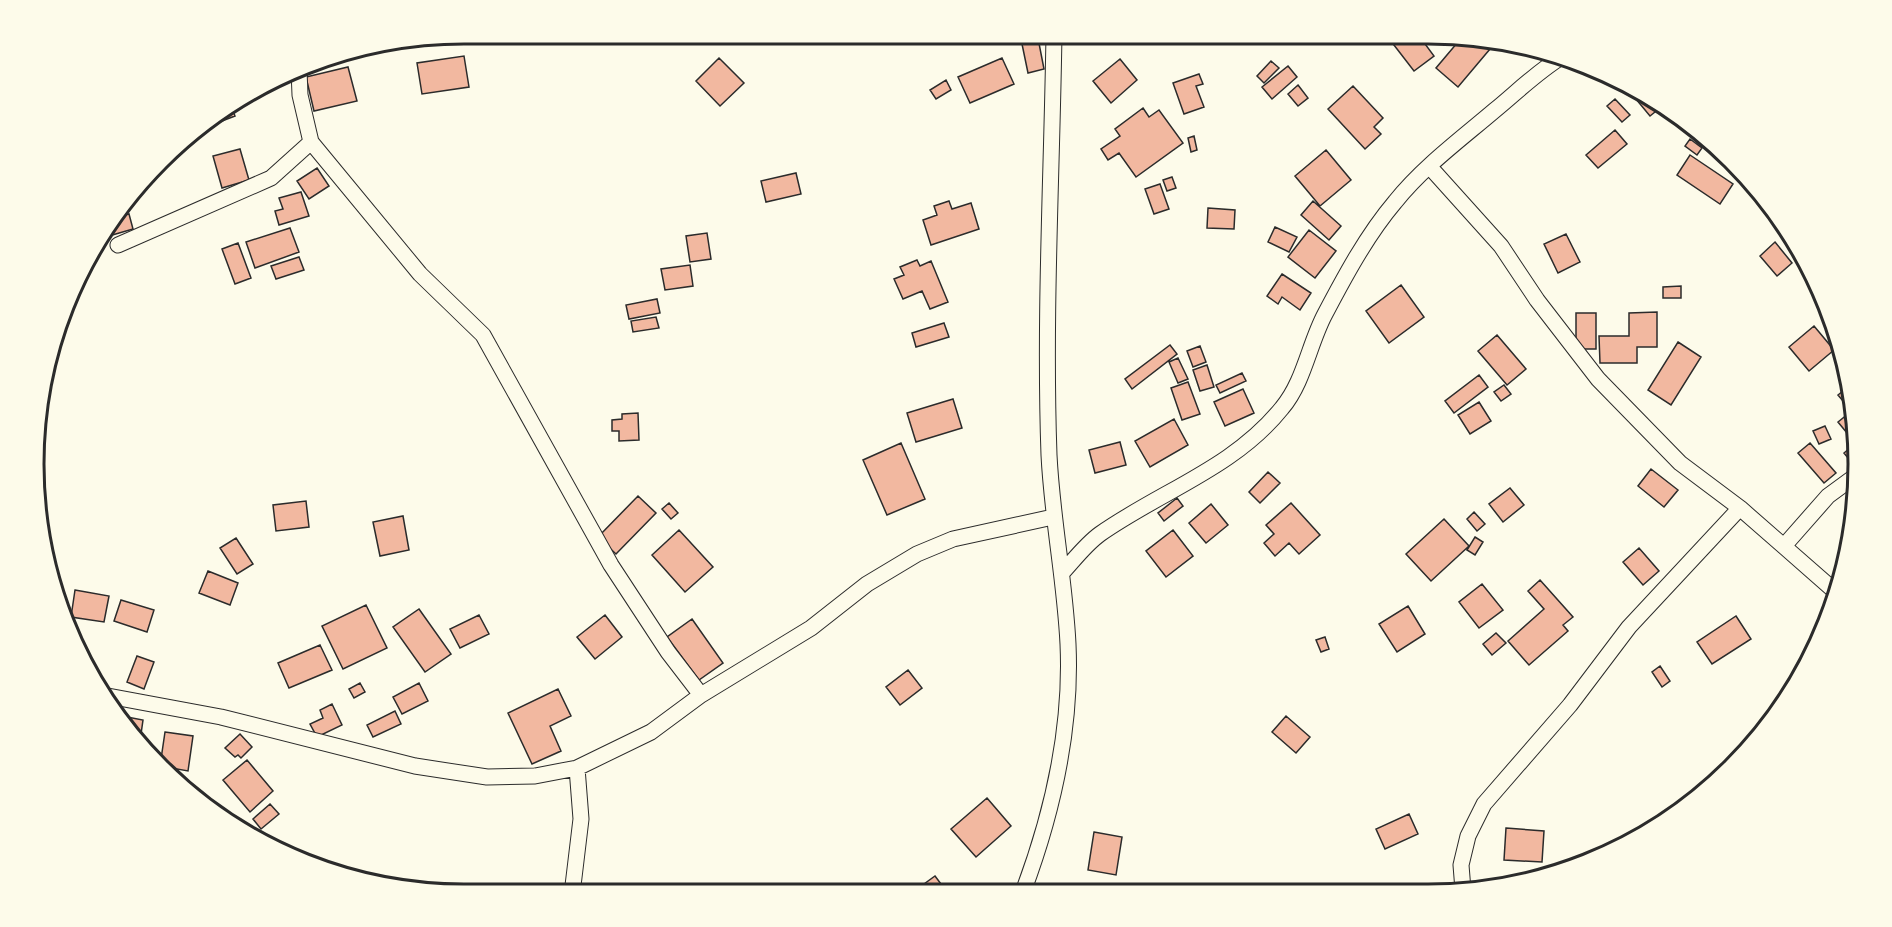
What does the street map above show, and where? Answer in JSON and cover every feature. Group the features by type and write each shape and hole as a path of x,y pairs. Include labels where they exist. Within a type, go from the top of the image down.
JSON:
{"street":[{"path":"1026,884 1042,843 1064,748 1068,645 1062,573 1053,517 1049,430 1050,194 1054,44"},
{"path":"1062,573 1098,536 1149,503 1203,475 1254,440 1284,406 1302,372 1324,316 1351,267 1394,202 1429,166 1554,63"},
{"path":"299,77 300,95 311,142 420,273 483,335 611,565 668,652 701,695"},
{"path":"118,245 272,178 311,142"},
{"path":"1429,166 1501,246 1598,380 1680,463 1740,508 1830,587"},
{"path":"1784,546 1828,496 1848,481"},
{"path":"1462,882 1461,865 1468,836 1484,804 1570,705 1629,627 1740,508"},
{"path":"114,697 221,717 415,766 487,777 535,776 577,768 651,732 701,695 812,628 867,584 916,554 953,539 1053,517"},
{"path":"573,884 581,819 577,768"}],"building":[{"path":"1022,44 1039,44 1044,69 1028,73"},
{"path":"1393,44 1425,44 1434,56 1414,71"},
{"path":"1456,44 1490,49 1458,87 1436,68"},
{"path":"464,56 469,87 422,94 417,63"},
{"path":"719,58 744,83 720,106 696,81"},
{"path":"1002,58 1014,84 970,103 958,77"},
{"path":"1120,59 1137,80 1111,103 1093,81"},
{"path":"1271,61 1279,68 1264,83 1257,76"},
{"path":"1288,66 1297,77 1272,99 1262,87"},
{"path":"348,67 357,101 314,111 306,77"},
{"path":"1199,74 1203,84 1196,86 1204,107 1184,114 1173,83"},
{"path":"946,80 951,90 936,99 930,90"},
{"path":"1298,85 1308,98 1298,106 1288,94"},
{"path":"1353,86 1383,118 1374,127 1381,134 1365,149 1328,109"},
{"path":"1615,99 1630,115 1622,122 1607,106"},
{"path":"1636,99 1657,111 1650,116"},
{"path":"1143,108 1149,117 1159,110 1183,143 1136,177 1119,153 1108,160 1101,149 1120,136 1115,129"},
{"path":"233,112 235,116 219,122"},
{"path":"1615,130 1627,144 1598,168 1586,155"},
{"path":"1194,136 1197,150 1191,152 1188,138"},
{"path":"1690,139 1702,148 1697,155 1685,146"},
{"path":"240,149 249,180 222,188 213,156"},
{"path":"1326,150 1351,180 1320,206 1295,176"},
{"path":"1690,155 1733,184 1720,204 1677,175"},
{"path":"317,168 329,186 309,199 297,181"},
{"path":"796,173 801,194 766,202 761,181"},
{"path":"1172,177 1176,188 1167,191 1163,180"},
{"path":"1160,184 1169,209 1154,214 1145,189"},
{"path":"301,192 309,216 279,225 275,211 283,209 279,198"},
{"path":"949,201 952,209 971,203 979,229 931,245 923,220 937,215 934,206"},
{"path":"1313,201 1341,226 1329,240 1301,215"},
{"path":"1208,208 1235,210 1234,229 1207,228"},
{"path":"129,214 133,229 111,235 114,230 125,215"},
{"path":"1275,227 1297,237 1289,252 1268,242"},
{"path":"290,228 299,252 255,268 246,242"},
{"path":"1309,230 1336,251 1315,278 1288,257"},
{"path":"707,233 711,259 690,262 686,236"},
{"path":"1566,234 1580,262 1558,273 1544,244"},
{"path":"1775,242 1792,263 1777,276 1760,256"},
{"path":"238,243 251,278 235,284 222,249"},
{"path":"299,257 304,270 276,279 271,266"},
{"path":"917,260 920,266 931,261 948,302 930,309 922,291 903,299 894,279 904,275 900,267"},
{"path":"690,265 693,286 665,290 661,269"},
{"path":"1282,274 1311,293 1300,310 1282,297 1278,304 1267,296"},
{"path":"1401,285 1424,317 1389,343 1366,311"},
{"path":"1681,286 1681,298 1663,298 1663,287"},
{"path":"657,299 660,313 629,319 626,305"},
{"path":"1657,312 1657,347 1637,347 1637,363 1600,363 1599,336 1629,336 1629,313"},
{"path":"1576,313 1596,313 1596,349 1576,349"},
{"path":"656,317 659,328 633,332 631,321"},
{"path":"944,323 949,337 916,347 912,333"},
{"path":"1814,326 1833,351 1809,371 1789,347"},
{"path":"1497,335 1526,369 1507,385 1478,351"},
{"path":"1678,342 1701,357 1671,405 1648,390"},
{"path":"1170,345 1177,354 1132,389 1125,379"},
{"path":"1200,346 1206,362 1193,367 1187,351"},
{"path":"1178,358 1188,379 1178,383 1169,362"},
{"path":"1207,365 1214,387 1200,391 1193,370"},
{"path":"1242,373 1246,381 1220,393 1216,385"},
{"path":"1479,375 1488,387 1454,413 1445,401"},
{"path":"1188,382 1200,414 1182,420 1171,388"},
{"path":"1504,385 1511,394 1501,401 1494,392"},
{"path":"1243,389 1254,413 1225,426 1214,402"},
{"path":"953,399 962,428 916,442 907,413"},
{"path":"1479,402 1491,421 1470,434 1458,415"},
{"path":"638,413 639,440 619,441 619,431 612,431 612,420 622,419 622,414"},
{"path":"1846,416 1848,433 1847,433 1838,422"},
{"path":"1174,419 1188,445 1150,467 1135,441"},
{"path":"1825,426 1831,439 1819,444 1813,431"},
{"path":"1120,442 1126,465 1095,473 1089,450"},
{"path":"901,443 925,499 887,515 863,460"},
{"path":"1810,443 1836,473 1824,483 1798,453"},
{"path":"1651,469 1678,490 1664,507 1638,486"},
{"path":"1268,472 1280,483 1260,503 1249,492"},
{"path":"1510,488 1524,505 1503,522 1489,504"},
{"path":"638,496 656,513 616,554 598,537"},
{"path":"1177,498 1183,506 1164,521 1158,513"},
{"path":"306,501 309,527 276,531 273,505"},
{"path":"669,503 678,513 671,519 662,509"},
{"path":"1291,503 1320,535 1299,554 1289,543 1275,556 1264,543 1274,534 1266,525"},
{"path":"1211,504 1228,525 1206,543 1189,523"},
{"path":"1474,512 1485,524 1477,531 1467,519"},
{"path":"403,516 409,550 380,556 373,522"},
{"path":"1444,519 1469,546 1431,581 1406,554"},
{"path":"679,530 713,567 685,592 652,555"},
{"path":"1173,530 1193,556 1166,577 1146,551"},
{"path":"1475,537 1483,542 1475,555 1467,550"},
{"path":"236,538 253,564 237,574 220,548"},
{"path":"1639,548 1659,571 1643,585 1623,562"},
{"path":"208,571 238,583 230,605 199,593"},
{"path":"1540,580 1573,617 1563,625 1568,631 1529,665 1508,641 1544,609 1528,591"},
{"path":"1482,584 1503,610 1479,628 1459,602"},
{"path":"75,590 109,596 104,622 73,617"},
{"path":"121,600 154,610 147,632 114,621"},
{"path":"366,605 387,648 343,669 322,626"},
{"path":"1408,606 1425,634 1397,652 1379,624"},
{"path":"419,609 451,654 425,672 393,627"},
{"path":"479,615 489,634 460,648 450,629"},
{"path":"605,615 622,637 595,659 577,637"},
{"path":"1736,616 1751,639 1712,664 1697,642"},
{"path":"692,619 723,663 699,680 667,637"},
{"path":"1496,633 1506,643 1492,655 1483,644"},
{"path":"1325,637 1329,649 1321,652 1316,640"},
{"path":"320,645 332,670 289,688 278,663"},
{"path":"137,656 154,662 144,689 127,682"},
{"path":"1660,666 1670,681 1662,687 1652,672"},
{"path":"908,670 922,688 900,705 886,687"},
{"path":"360,683 365,692 354,698 349,689"},
{"path":"419,683 428,701 402,714 393,697"},
{"path":"558,689 571,716 550,726 561,751 532,764 508,713"},
{"path":"332,704 342,725 317,737 310,724 323,718 320,710"},
{"path":"395,711 401,724 373,737 367,725"},
{"path":"1286,716 1310,737 1296,753 1272,732"},
{"path":"129,717 143,720 141,732"},
{"path":"165,732 193,736 188,771 176,769 162,754"},
{"path":"240,734 252,747 241,758 238,755 235,757 225,748"},
{"path":"247,760 273,791 250,812 223,780"},
{"path":"987,798 1011,826 976,857 951,829"},
{"path":"270,804 279,814 261,829 253,819"},
{"path":"1409,814 1418,834 1385,849 1376,829"},
{"path":"1506,828 1544,831 1542,862 1504,860"},
{"path":"1094,832 1122,837 1116,875 1088,870"},
{"path":"935,876 941,884 924,884"}]}
